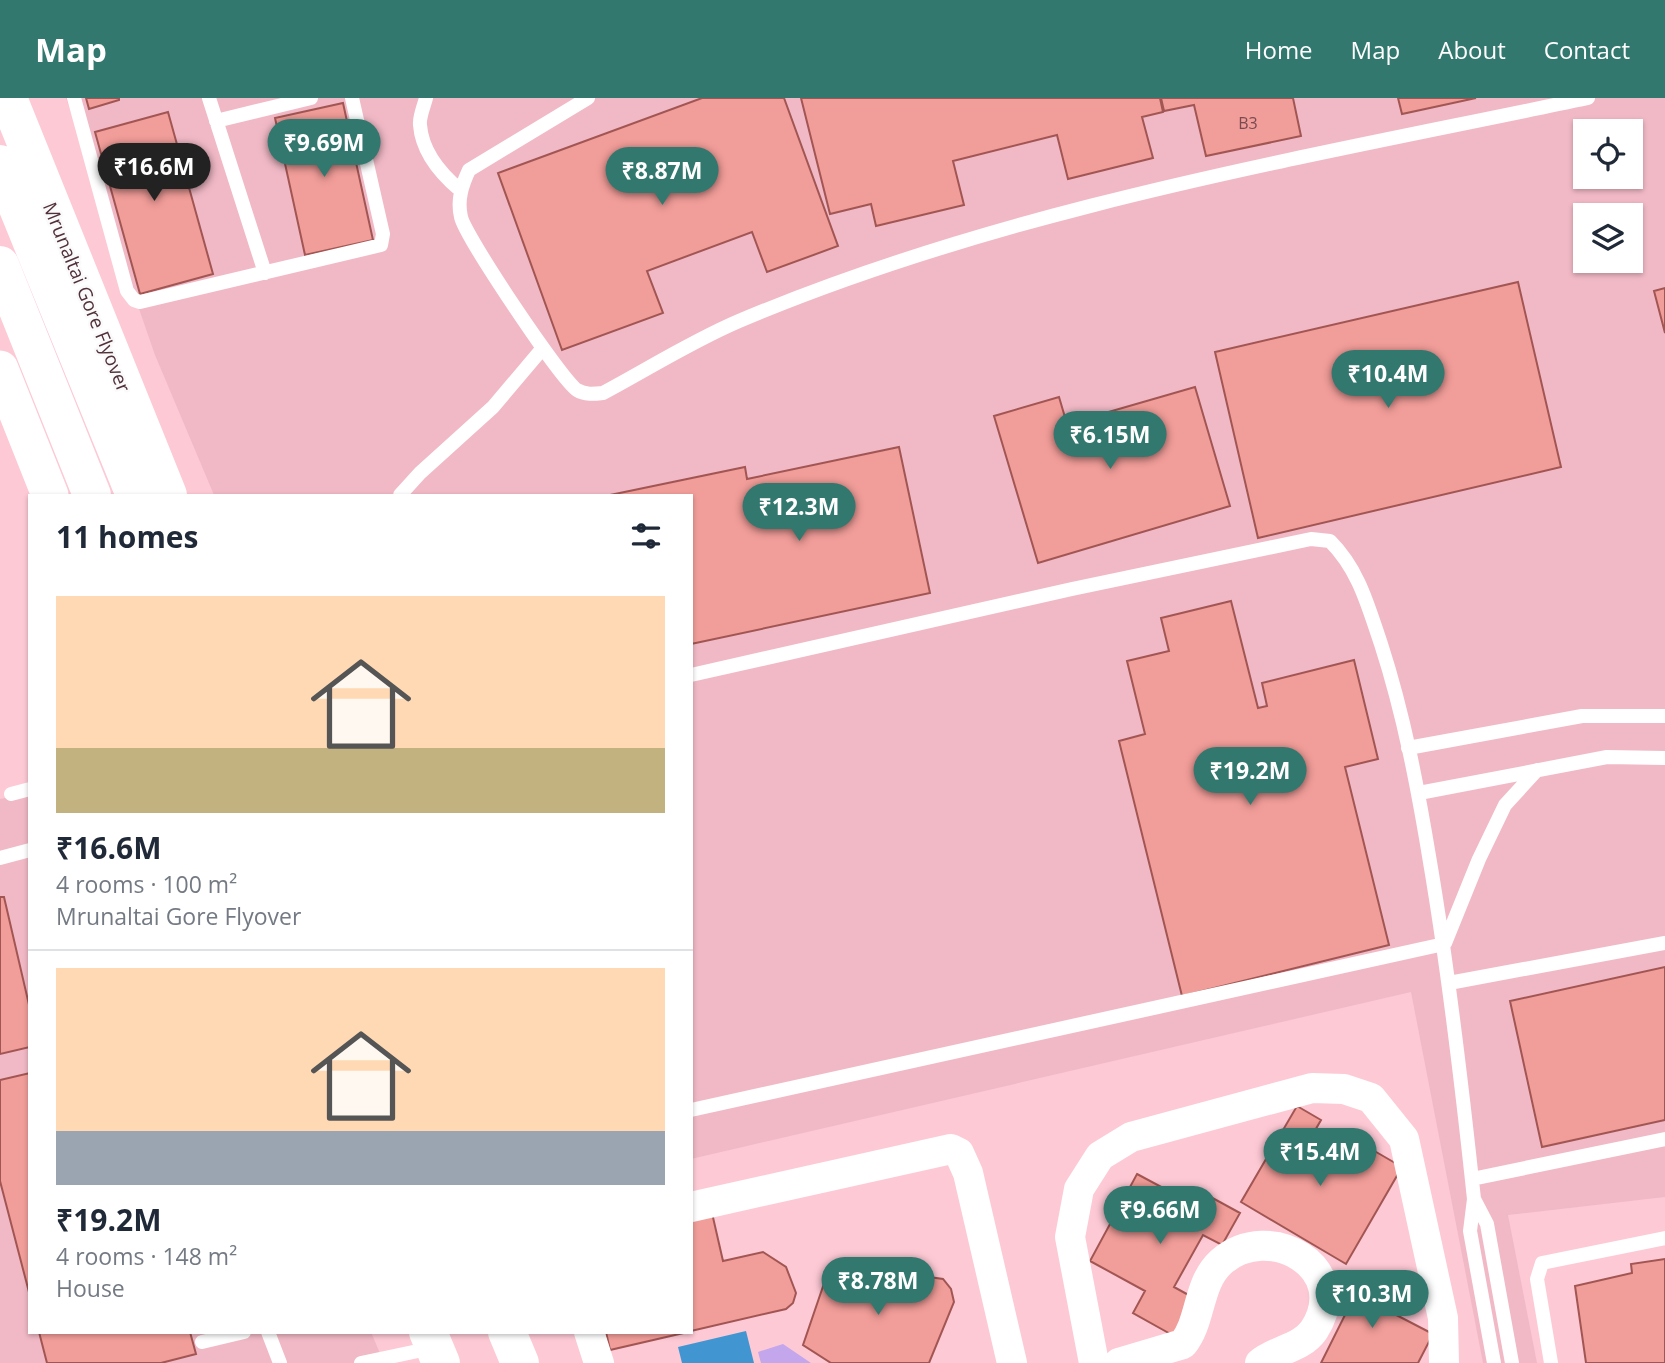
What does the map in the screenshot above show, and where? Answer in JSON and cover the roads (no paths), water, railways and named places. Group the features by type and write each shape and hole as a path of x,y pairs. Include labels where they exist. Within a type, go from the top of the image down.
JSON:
{"main road":[{"name":"Mrunaltai Gore Flyover","path":"8,98 168,494"},
{"name":"Mrunaltai Gore Flyover","path":"0,164 135,494"},
{"path":"20,276 92,494"},
{"path":"484,1334 496,1363"},
{"path":"508,1334 520,1363"}],"street":[{"path":"17,98 183,494"},
{"path":"0,369 50,494"},
{"path":"1094,1363 1070,1237 1079,1189 1100,1156 1131,1137 1312,1088 1344,1088 1371,1098 1404,1139 1443,1318 1444,1363"},
{"path":"693,1207 951,1149 959,1153 968,1173 1012,1363"},
{"path":"1119,1363 1182,1344 1191,1331 1206,1282 1218,1265 1237,1249 1257,1245 1283,1247 1306,1259 1319,1274 1324,1293 1322,1312 1313,1332 1303,1341 1260,1363"},
{"path":"590,1334 599,1363"}],"lane":[{"path":"74,98 127,291 134,300 146,301 381,245 383,234 352,98"},
{"path":"209,98 265,273"},
{"path":"216,121 311,98"},
{"path":"426,98 420,124 426,142 439,173 460,190"},
{"path":"588,98 469,170 460,190 461,218 542,349 579,391 603,393 737,322 895,263 1020,225 1268,166 1588,98"},
{"path":"0,294 20,276 85,259"},
{"path":"401,494 419,473 493,407 542,349"},
{"path":"693,676 1072,589 1311,539 1330,541 1347,558 1359,580 1392,678 1419,793 1444,944 1472,1179 1474,1199 1470,1231 1494,1363"},
{"path":"1408,748 1582,716 1665,716"},
{"path":"1419,793 1606,757 1665,758"},
{"path":"1444,944 1479,859 1505,805 1537,770"},
{"path":"11,794 28,790"},
{"path":"0,858 28,851"},
{"path":"1449,983 1665,943"},
{"path":"693,1111 1444,944"},
{"path":"1472,1179 1665,1139"},
{"path":"1474,1199 1487,1224 1512,1363"},
{"path":"1551,1363 1537,1279 1542,1263 1665,1238"},
{"path":"202,1342 236,1334"},
{"path":"269,1334 280,1363"},
{"path":"361,1363 434,1347"}],"water":[{"path":"746,1331 754,1363 682,1363 678,1347"}]}
